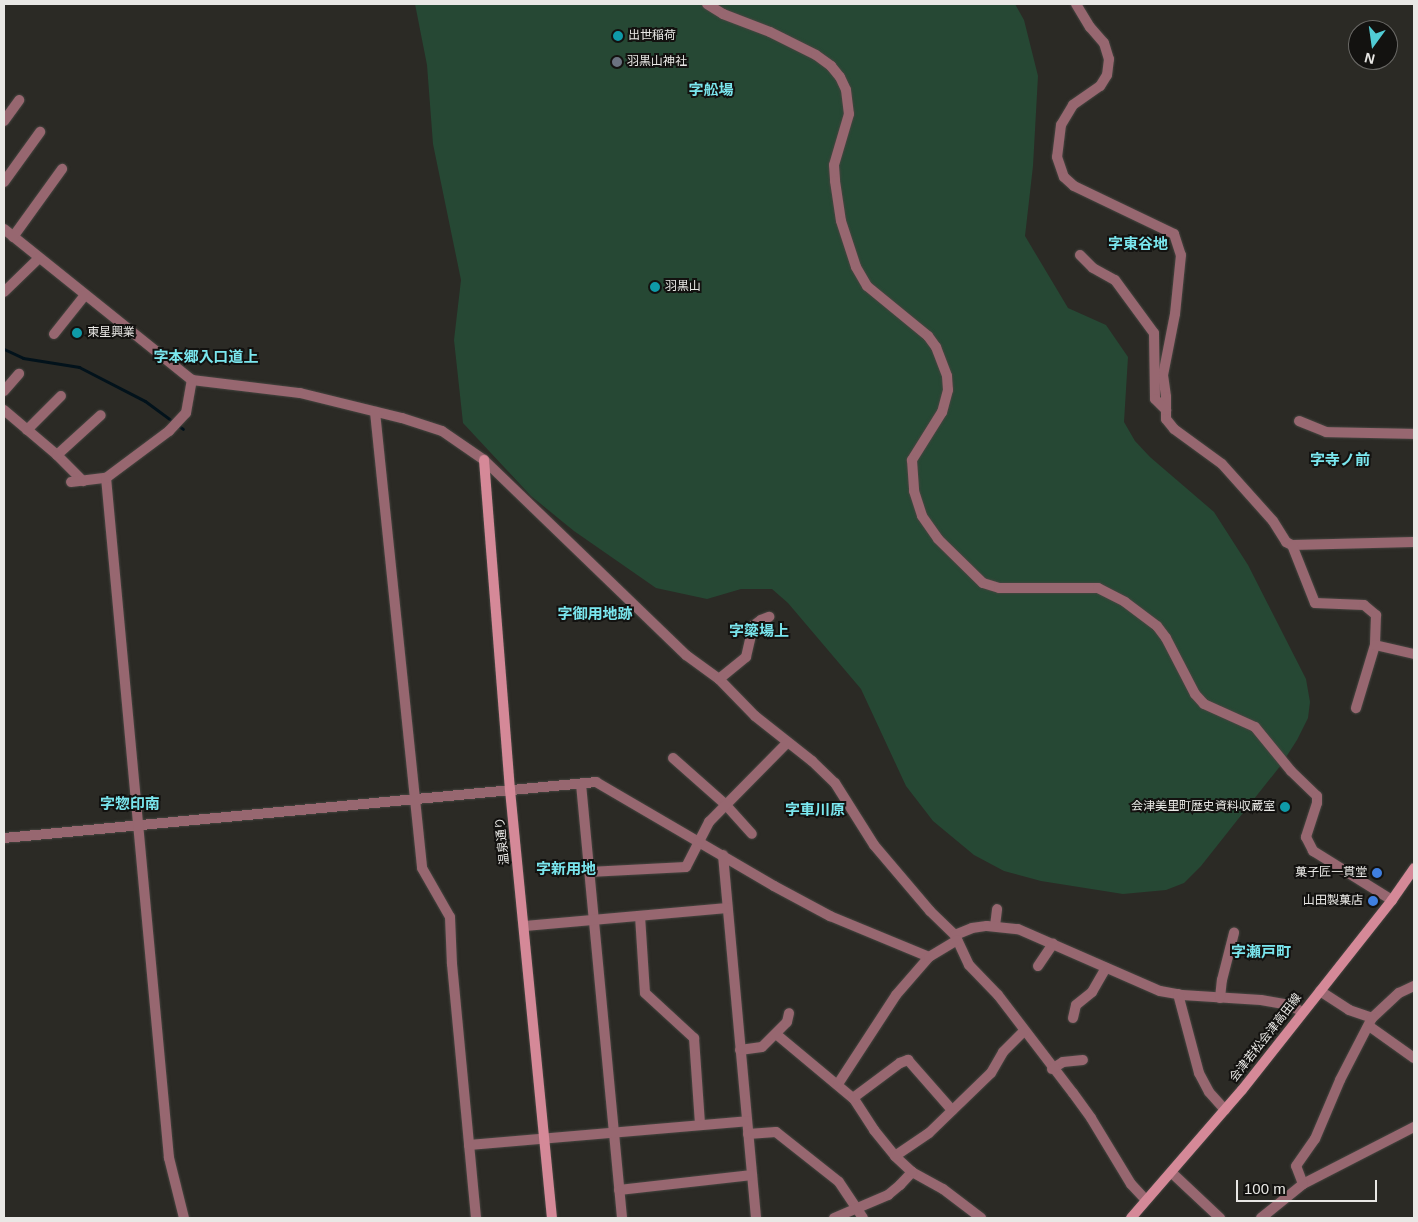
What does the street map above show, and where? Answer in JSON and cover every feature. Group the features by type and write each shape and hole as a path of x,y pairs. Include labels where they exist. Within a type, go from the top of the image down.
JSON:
{"street":[{"path":"707,4 723,14 770,32 816,55 831,66 840,77 846,90 849,114 834,165 841,221 856,267 867,286 928,336 936,348 947,376 948,390 942,412 912,460 914,491 922,516 938,539 983,584 999,588 1098,588 1124,602 1157,626 1166,638 1195,694 1204,704 1255,727 1291,771 1317,796 1317,803 1306,837 1308,845 1331,864 1392,900"},
{"path":"1076,4 1090,27 1104,43 1110,59 1107,75 1100,86 1073,105 1061,125 1057,157 1064,177 1074,186 1174,234 1181,255 1175,314 1164,360 1163,375 1166,419 1174,429 1222,464 1273,521 1286,542 1292,545 1414,542"},
{"path":"4,121 19,100"},
{"path":"4,182 40,132"},
{"path":"13,236 62,169"},
{"path":"4,228 192,380 300,393 375,412 442,431 484,460 686,655 719,679 755,716 812,761 835,784 874,845 923,904 956,937 969,965 998,995 1091,1118 1131,1184 1146,1200"},
{"path":"1080,255 1093,268 1115,280 1154,333 1155,398 1166,410"},
{"path":"4,292 39,258"},
{"path":"54,334 85,295"},
{"path":"4,391 19,374"},
{"path":"71,482 106,478 169,431 186,413 192,380"},
{"path":"27,430 61,396"},
{"path":"4,410 58,456 83,481"},
{"path":"375,412 413,798 422,868 450,918 452,964 476,1218"},
{"path":"58,456 101,415"},
{"path":"1299,421 1326,432 1414,434"},
{"name":"温泉通り","path":"484,460 510,790 525,926 552,1218"},
{"path":"106,478 169,1158 184,1218"},
{"path":"1292,545 1314,603 1364,605 1376,616 1375,645 1356,708"},
{"path":"719,679 746,657 753,626 761,620 769,618"},
{"path":"1375,645 1414,654"},
{"path":"589,872 686,866 709,822 788,742"},
{"path":"673,758 725,804 752,834"},
{"path":"4,838 596,782 830,916 929,957"},
{"path":"581,784 622,1218"},
{"path":"723,855 756,1218"},
{"name":"会津若松会津高田線","path":"1131,1218 1225,1110 1392,900 1414,868"},
{"path":"525,926 727,908"},
{"path":"994,926 997,909"},
{"path":"640,916 645,994 694,1038 700,1124"},
{"path":"838,1084 896,995 929,957 972,928 994,926 1018,929 1160,991 1220,998 1261,1000 1290,1005 1302,1012"},
{"path":"1220,998 1222,980 1234,934"},
{"path":"1038,966 1053,944"},
{"path":"1073,1018 1076,1006 1092,992 1106,968"},
{"path":"1303,1184 1296,1166 1315,1139 1348,1063 1371,1022 1399,993 1414,986"},
{"path":"1320,991 1371,1022 1414,1058"},
{"path":"1178,994 1199,1073 1208,1092 1225,1110"},
{"path":"740,1050 759,1048 787,1022 789,1013"},
{"path":"895,1156 929,1133 991,1073 1003,1052 1024,1031"},
{"path":"776,1034 853,1098 874,1130 895,1156 912,1172 943,1189 981,1218"},
{"path":"853,1098 900,1062 908,1060 952,1110"},
{"path":"1052,1068 1064,1062 1083,1060"},
{"path":"469,1145 747,1121"},
{"path":"1261,1218 1303,1184 1414,1127"},
{"path":"748,1134 776,1132 839,1182 863,1218"},
{"path":"834,1218 888,1195 912,1172"},
{"path":"1172,1173 1220,1218"},
{"path":"619,1190 752,1175"}],"green space":[{"path":"415,4 1015,4 1024,20 1038,76 1033,166 1025,236 1068,308 1106,325 1128,357 1124,422 1135,441 1150,457 1214,512 1248,565 1306,679 1310,702 1308,718 1297,740 1281,765 1201,866 1184,883 1166,890 1123,894 1041,881 1004,871 974,855 933,821 906,786 861,689 788,603 772,589 741,589 707,599 656,588 574,531 531,496 463,423 454,340 461,280 433,144 427,65"}],"waterway":[{"path":"4,349 23,358 79,367 145,401 183,429"}],"place":[{"name":"出世稲荷","path":"618,36"},
{"name":"羽黒山神社","path":"617,62"},
{"name":"羽黒山","path":"655,287"},
{"name":"東星興業","path":"77,333"},
{"name":"会津美里町歴史資料収蔵室","path":"1285,807"},
{"name":"菓子匠一貫堂","path":"1377,873"},
{"name":"山田製菓店","path":"1373,901"}],"district":[{"name":"字舩場","path":"711,90"},
{"name":"字東谷地","path":"1138,244"},
{"name":"字本郷入口道上","path":"206,357"},
{"name":"字寺ノ前","path":"1340,460"},
{"name":"字御用地跡","path":"595,614"},
{"name":"字簗場上","path":"759,631"},
{"name":"字惣印南","path":"130,804"},
{"name":"字車川原","path":"815,810"},
{"name":"字新用地","path":"566,869"},
{"name":"字瀬戸町","path":"1261,952"}]}
